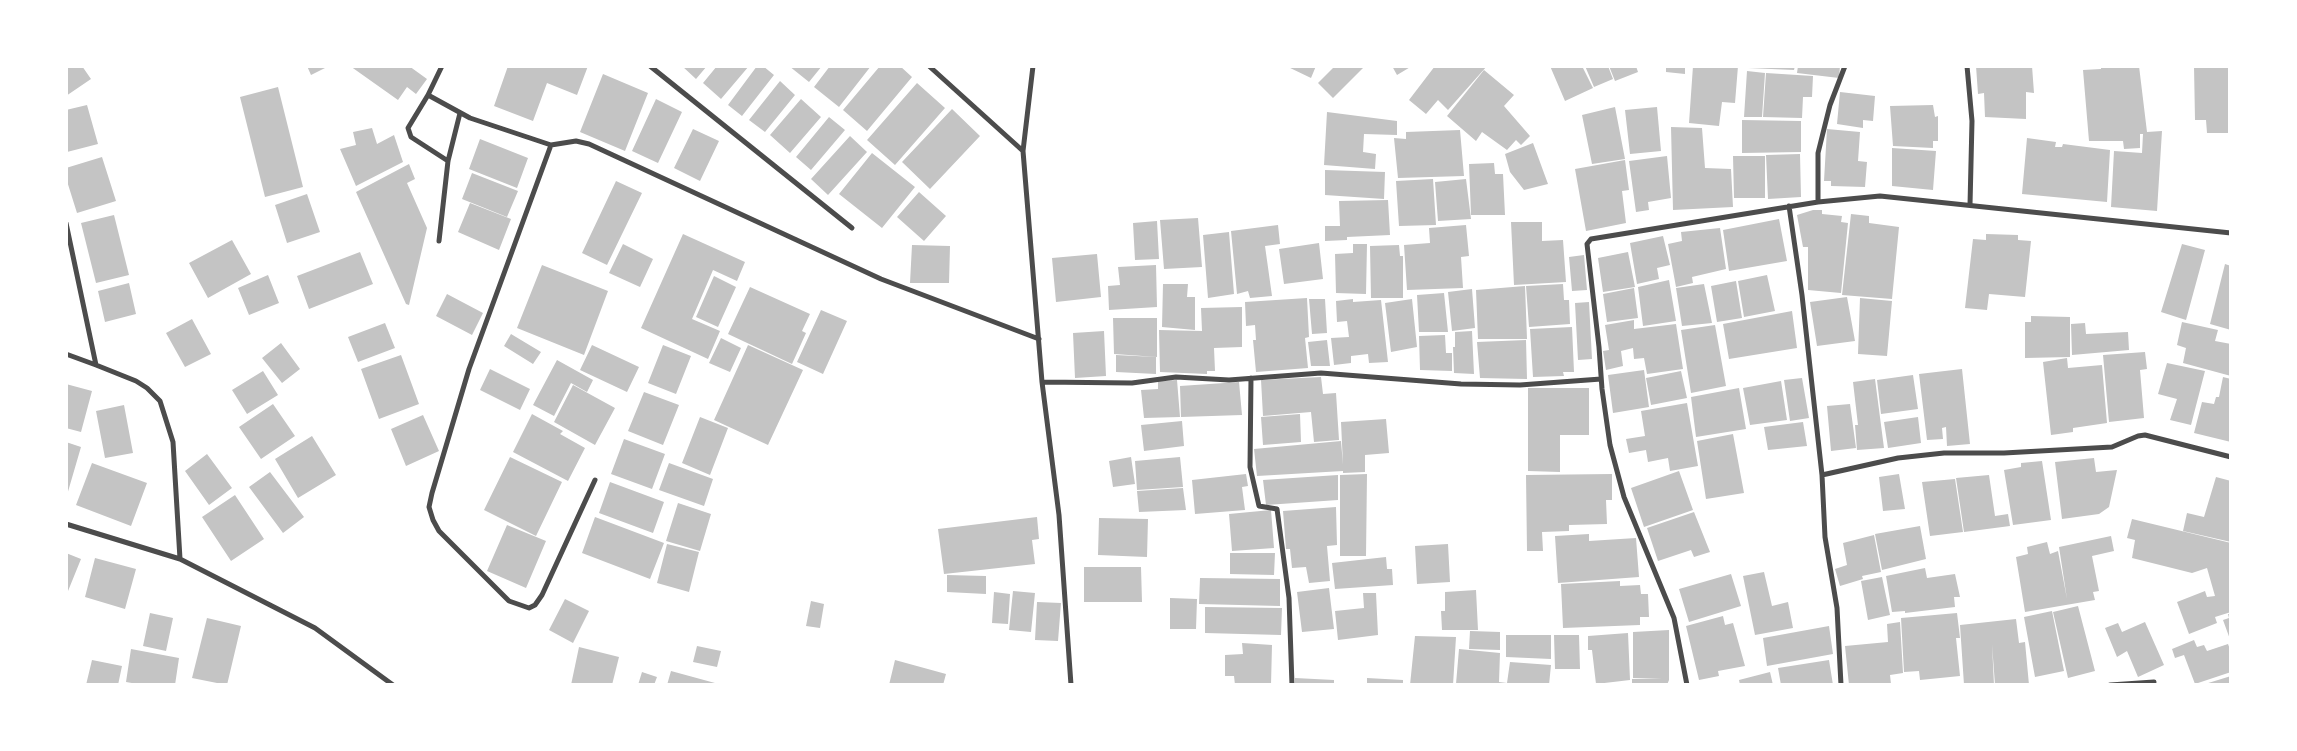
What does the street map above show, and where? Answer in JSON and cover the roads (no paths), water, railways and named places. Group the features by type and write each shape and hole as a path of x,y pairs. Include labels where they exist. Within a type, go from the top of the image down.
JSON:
{"street":[{"path":"442,66 428,95 408,128 411,137 448,162"},
{"path":"650,66 852,228"},
{"path":"929,66 1023,150"},
{"path":"1033,66 1023,150 1042,382 1059,514 1071,685"},
{"path":"1818,202 1818,153 1830,105 1845,66"},
{"path":"1967,66 1972,121 1970,205"},
{"path":"428,95 460,113 551,145 576,141 589,144 881,279 1039,339"},
{"path":"439,241 448,162 460,113"},
{"path":"551,145 469,369 429,507 439,530 509,601 529,608 535,605 542,596 595,480"},
{"path":"1687,685 1674,618 1624,497 1610,445 1601,380 1587,244 1590,239 1789,206 1880,196 2231,234"},
{"path":"1789,206 1802,295 1822,476 1825,537 1837,608 1841,685"},
{"path":"66,223 96,365"},
{"path":"66,354 136,381 160,401 173,442 180,559"},
{"path":"1042,382 1132,382 1176,377 1229,380 1321,373 1461,384 1520,385 1601,380"},
{"path":"1251,378 1250,468 1259,506 1277,509 1289,598 1292,685"},
{"path":"1822,476 1898,458 1944,453 2004,453 2112,447 2145,435 2231,457"},
{"path":"66,524 180,559 315,628 393,685"},
{"path":"2110,685 2154,682"}]}
